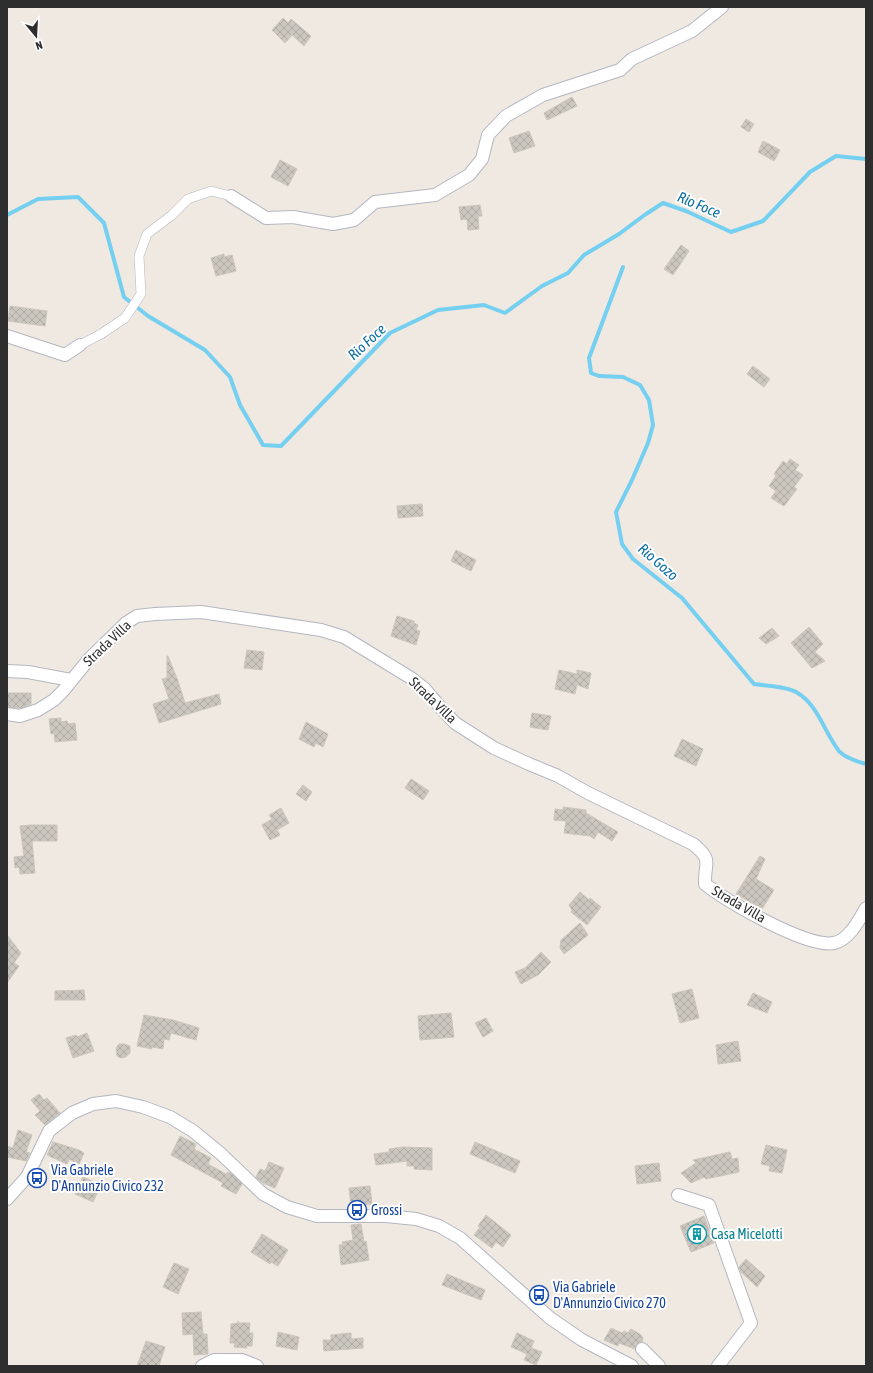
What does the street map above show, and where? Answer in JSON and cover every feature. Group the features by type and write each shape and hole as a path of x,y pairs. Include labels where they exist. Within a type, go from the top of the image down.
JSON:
{"street":[{"path":"7,336 65,355 125,318 142,294 139,256 147,234 172,215 188,199 211,191 231,196 266,218 293,217 333,224 354,220 375,202 435,195 469,175 482,159 488,135 506,116 543,95 620,70 632,59 692,31 722,7"},
{"name":"Strada Villa","path":"7,714 20,716 38,710 54,700 88,659 126,623 137,616 201,612 320,630 344,637 411,678 425,689 455,723 494,748 558,776 588,793 693,844 704,853 706,859 705,884 718,894 746,911 810,940 834,943 847,936 866,908"},
{"path":"7,671 28,672 71,680"},
{"path":"7,1200 27,1177 49,1131 72,1113 93,1104 116,1101 143,1107 170,1117 193,1131 220,1153 263,1194 287,1207 317,1216 386,1216 416,1219 439,1226 460,1238 550,1318 582,1340 632,1366"},
{"path":"678,1195 709,1205 751,1323 718,1366"},
{"path":"642,1349 659,1366"},
{"path":"202,1366 214,1360 242,1360 257,1366"}],"building":[{"path":"283,18 288,23 291,19 311,36 304,46 292,35 285,43 272,30"},
{"path":"572,97 577,106 547,120 544,113"},
{"path":"746,119 754,124 749,132 741,127"},
{"path":"529,131 535,146 514,153 509,138"},
{"path":"763,141 780,150 774,161 758,152"},
{"path":"280,160 297,169 288,186 271,177"},
{"path":"480,205 482,216 478,216 479,229 468,230 467,219 461,220 459,207"},
{"path":"681,245 689,251 673,275 664,269"},
{"path":"224,254 224,257 232,255 236,271 216,276 211,258"},
{"path":"10,306 47,311 45,326 8,321"},
{"path":"753,366 770,379 764,387 747,374"},
{"path":"790,459 799,465 795,470 803,475 794,487 797,489 784,506 771,498 776,491 769,486 776,476 774,474 783,461 787,464"},
{"path":"422,504 423,516 398,518 397,506"},
{"path":"456,550 476,560 471,571 451,561"},
{"path":"397,616 414,621 414,623 418,625 416,630 420,631 416,645 391,636"},
{"path":"809,627 823,644 815,652 825,661 812,668 791,643"},
{"path":"772,628 779,636 766,644 759,638"},
{"path":"247,650 264,652 262,670 244,668"},
{"path":"167,656 178,681 185,703 219,694 221,704 159,723 153,704 169,699 162,679 167,678"},
{"path":"559,670 577,674 577,670 591,673 588,689 577,685 575,694 555,689"},
{"path":"7,693 31,693 31,704 21,708 7,707"},
{"path":"532,713 551,716 548,730 530,727"},
{"path":"61,718 61,722 67,721 68,724 75,723 77,740 55,742 54,733 51,734 49,719"},
{"path":"306,722 328,734 323,747 316,743 314,747 299,739"},
{"path":"682,739 703,749 696,766 674,756"},
{"path":"411,779 429,791 423,800 405,788"},
{"path":"303,785 312,792 306,801 296,794"},
{"path":"563,807 586,810 586,813 618,832 612,841 598,832 594,839 590,836 564,833 566,821 554,820 555,809 563,810"},
{"path":"281,808 289,823 277,830 280,835 270,840 262,825 272,819 269,815"},
{"path":"57,825 57,841 32,841 35,873 20,874 19,867 15,868 14,857 24,856 20,826"},
{"path":"760,856 765,859 756,879 774,890 762,909 736,894"},
{"path":"580,892 589,900 590,898 601,907 587,925 571,912 572,910 569,905"},
{"path":"580,923 588,935 564,954 560,948 561,940"},
{"path":"7,935 21,953 14,963 19,966 7,983"},
{"path":"541,952 551,962 538,975 521,984 515,972 525,968"},
{"path":"692,989 699,1018 680,1023 672,994"},
{"path":"84,990 85,1000 55,1000 55,991"},
{"path":"753,993 772,1002 767,1013 747,1005"},
{"path":"451,1013 454,1037 420,1040 418,1016"},
{"path":"144,1015 173,1020 199,1028 196,1040 171,1033 169,1040 164,1039 163,1049 152,1047 152,1049 137,1046"},
{"path":"486,1018 493,1031 483,1037 475,1023"},
{"path":"87,1033 94,1051 73,1058 66,1038 76,1035 77,1037"},
{"path":"738,1041 741,1061 718,1064 716,1045"},
{"path":"119,1044 130,1046 130,1053 126,1057 121,1058 117,1056 116,1048"},
{"path":"39,1094 44,1100 47,1098 60,1113 45,1125 35,1115 40,1111 31,1100"},
{"path":"18,1130 32,1135 26,1152 30,1153 26,1161 7,1157 7,1146 13,1148"},
{"path":"180,1136 196,1144 194,1149 211,1158 208,1164 226,1174 228,1172 242,1184 236,1194 221,1186 223,1183 171,1155"},
{"path":"53,1142 84,1153 79,1164 69,1159 67,1164 47,1155"},
{"path":"475,1142 520,1161 515,1173 470,1154"},
{"path":"766,1145 787,1150 782,1173 769,1171 770,1166 761,1164"},
{"path":"403,1147 432,1148 432,1170 414,1169 414,1166 407,1166 407,1161 376,1165 374,1154 389,1152 389,1149"},
{"path":"730,1152 732,1159 738,1158 739,1172 706,1179 704,1177 691,1183 681,1173 696,1163 693,1160"},
{"path":"269,1162 284,1168 275,1188 263,1183 256,1177 260,1169 265,1171"},
{"path":"659,1163 661,1181 637,1184 635,1166"},
{"path":"83,1177 101,1185 93,1202 75,1194"},
{"path":"370,1186 372,1204 351,1206 349,1188"},
{"path":"486,1215 511,1235 503,1247 496,1242 492,1248 474,1235 480,1227 478,1226"},
{"name":"Casa Micelotti","path":"704,1216 714,1243 691,1252 680,1226"},
{"path":"361,1224 369,1260 341,1265 339,1245 343,1245 342,1242 353,1240 351,1225"},
{"path":"262,1234 288,1250 278,1266 271,1262 270,1264 251,1252"},
{"path":"746,1259 765,1276 757,1287 741,1272 739,1267"},
{"path":"174,1263 189,1269 178,1294 163,1287"},
{"path":"447,1274 485,1290 481,1300 442,1285"},
{"path":"201,1312 203,1334 207,1334 208,1354 194,1355 193,1334 183,1335 182,1313"},
{"path":"238,1321 239,1323 250,1323 249,1333 253,1333 252,1346 246,1346 247,1348 234,1347 235,1343 230,1343 231,1324 238,1323"},
{"path":"611,1328 622,1333 624,1331 628,1333 631,1329 640,1334 643,1338 642,1342 636,1344 635,1349 619,1343 618,1346 604,1340"},
{"path":"278,1332 299,1337 297,1350 276,1346"},
{"path":"351,1333 351,1339 363,1338 363,1348 324,1351 323,1340 331,1340 331,1335"},
{"path":"517,1333 534,1341 531,1348 542,1352 536,1365 524,1360 527,1354 511,1347"},
{"path":"146,1341 165,1347 159,1366 137,1366"}],"waterway":[{"name":"Rio Foce","path":"7,215 38,199 78,197 104,223 124,297 148,316 205,350 230,377 240,405 263,445 281,446 390,333 438,310 484,305 505,313 542,286 568,273 584,255 619,234 663,203 686,211 731,232 763,221 810,172 836,156 866,159"},
{"name":"Rio Gozo","path":"623,267 589,358 591,373 599,376 623,377 640,385 649,400 653,425 648,443 616,512 622,544 633,559 682,598 754,684 787,688 804,697 815,711 839,751 855,761 866,764"}],"place":[{"name":"Via Gabriele D'Annunzio Civico 232","path":"37,1178"},
{"name":"Grossi","path":"357,1210"},
{"name":"Casa Micelotti","path":"697,1234"},
{"name":"Via Gabriele D'Annunzio Civico 270","path":"539,1295"}]}
